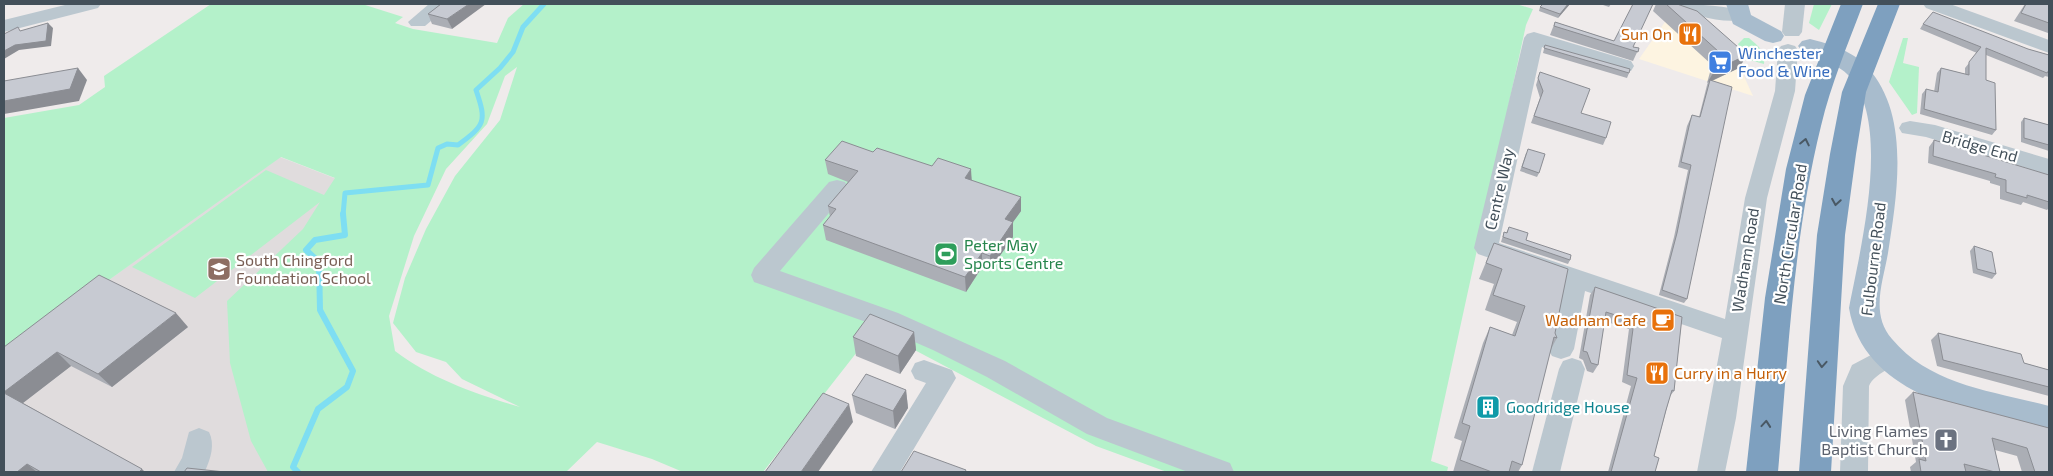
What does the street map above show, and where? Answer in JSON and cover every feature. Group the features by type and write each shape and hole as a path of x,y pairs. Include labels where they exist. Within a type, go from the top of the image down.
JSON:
{"highway":[{"name":"North Circular Road","path":"1762,472 1775,337 1792,203 1809,125 1820,87 1852,4"},
{"path":"1815,472 1830,235 1854,92 1889,4"}],"main road":[{"name":"Fulbourne Road","path":"1738,9 1746,22 1849,63 1864,79 1878,105 1882,122 1883,158 1880,200 1864,308 1864,321 1870,334 1888,356 1910,373 1940,390 2049,418"}],"street":[{"path":"4,26 91,4"},
{"path":"418,22 441,4"},
{"path":"1678,4 1712,13 1738,9"},
{"name":"Wadham Road","path":"1711,472 1722,418 1756,198 1785,90 1795,42 1795,4"},
{"path":"1933,4 2049,47"},
{"name":"Centre Way","path":"1624,66 1534,38 1486,248 1734,332"},
{"name":"Bridge End","path":"1910,128 1927,130 2049,167"},
{"path":"837,188 764,275 881,317 942,343 996,369 1060,407 1097,426 1220,472"},
{"path":"1546,472 1566,359 1575,279"},
{"path":"1854,472 1856,386 1861,373 1888,356"},
{"path":"885,472 943,378 924,371"},
{"path":"188,472 195,462 200,440"}],"shaded area":[{"path":"1672,12 1737,61 1753,96 1639,59"},
{"name":"South Chingford Foundation School","path":"280,157 347,183 279,472 4,472 4,355"}],"green space":[{"name":"Peter May Sports Centre","path":"211,4 362,4 403,17 395,23 413,29 497,43 508,18 524,4 1516,4 1533,9 1526,25 1431,461 1448,467 1447,472 1167,472 1096,446 875,329 763,472 683,472 652,459 597,442 566,472 268,472 251,441 230,363 227,301 303,229 320,202 195,298 132,267 266,170 324,195 335,178 281,157 4,355 4,118 79,105 105,87 104,76","holes":["517,67 500,120 455,176 426,229 405,278 393,323 416,352 446,362 462,379 520,407 455,385 409,361 395,351 389,316 414,236 446,169 487,124 505,76"]},
{"path":"1814,4 1832,4 1819,30 1809,23"},
{"path":"1744,38 1749,38 1761,49 1764,56 1764,64 1746,59 1738,44"},
{"path":"1903,38 1908,38 1903,63 1919,67 1917,113 1912,115 1889,82"}],"building":[{"path":"441,4 469,4 447,19 428,14"},
{"path":"1543,4 1568,4 1560,14 1540,7"},
{"path":"1633,4 1653,4 1633,47 1639,48 1638,52 1554,26 1555,22 1614,41"},
{"path":"1666,4 1677,4 1697,11 1747,55 1715,70 1719,52"},
{"path":"2026,4 2049,4 2049,23 2021,13"},
{"path":"1933,12 2028,49 2049,55 2049,70 2047,73 1986,48 1986,80 1995,83 1996,130 1924,109 1926,89 1938,92 1941,68 1969,75 1969,62 1981,47 1923,24"},
{"path":"48,23 46,41 15,45 4,51 4,34 18,27 20,31"},
{"path":"1545,45 1630,69 1629,73 1544,48"},
{"path":"78,68 70,89 4,101 4,81"},
{"path":"1540,72 1590,89 1581,113 1611,122 1606,138 1534,116 1543,91 1538,78"},
{"path":"1710,80 1732,87 1687,299 1662,290 1677,233 1691,165 1681,162 1690,122 1692,115 1700,117"},
{"path":"2024,118 2049,125 2049,145 2024,138"},
{"path":"1934,140 2049,175 2049,202 2027,195 2027,198 2006,192 2006,180 1995,177 1996,174 1933,156"},
{"path":"842,141 873,152 877,148 932,166 938,158 971,169 965,178 1021,197 1005,219 1013,222 990,256 982,253 965,277 823,225 836,209 828,206 858,171 825,160"},
{"path":"1528,149 1545,154 1539,173 1522,167"},
{"path":"1509,227 1528,233 1526,240 1571,255 1570,260 1503,237 1504,232 1507,233"},
{"path":"1494,243 1568,269 1555,333 1557,338 1554,337 1522,465 1512,461 1509,472 1492,472 1460,460 1470,426 1462,423 1490,327 1515,336 1525,306 1493,295 1502,269 1486,263"},
{"path":"1974,246 1992,252 1996,274 1977,269"},
{"path":"99,275 176,313 98,374 57,352 4,392 4,347"},
{"path":"1595,287 1682,317 1674,391 1672,390 1654,456 1659,458 1655,472 1611,472 1637,378 1627,375 1634,321 1606,312 1598,365 1591,363 1587,352 1583,351"},
{"path":"870,314 914,332 898,356 853,337"},
{"path":"1938,333 2021,354 2024,363 2049,370 2049,387 1943,360"},
{"path":"866,374 906,390 893,411 852,395"},
{"path":"1913,392 2049,428 2049,472 2035,472 2027,448 1992,438 2000,472 1964,464 1966,472 1921,472 1919,459 1926,461"},
{"path":"4,393 142,469 139,472 41,472 27,464 17,472 4,472"},
{"path":"823,393 849,404 801,472 765,472"},
{"path":"914,451 966,470 965,472 901,472"},
{"path":"187,468 225,472 184,472"}],"waterway":[{"path":"343,214 345,193 428,185 438,148 447,144 458,145 478,127 481,122 482,109 476,90 500,68 513,52 523,27 544,4"},
{"path":"298,472 293,467 318,409 347,387 353,371 320,310 319,262 306,250 315,240 345,235 343,214"}],"place":[{"name":"Sun On","path":"1690,34"},
{"name":"Winchester Food & Wine","path":"1720,62"},
{"name":"Peter May Sports Centre","path":"946,254"},
{"name":"South Chingford Foundation School","path":"219,269"},
{"name":"Wadham Cafe","path":"1663,320"},
{"name":"Curry in a Hurry","path":"1657,373"},
{"name":"Goodridge House","path":"1488,407"},
{"name":"Living Flames Baptist Church","path":"1946,440"}]}
